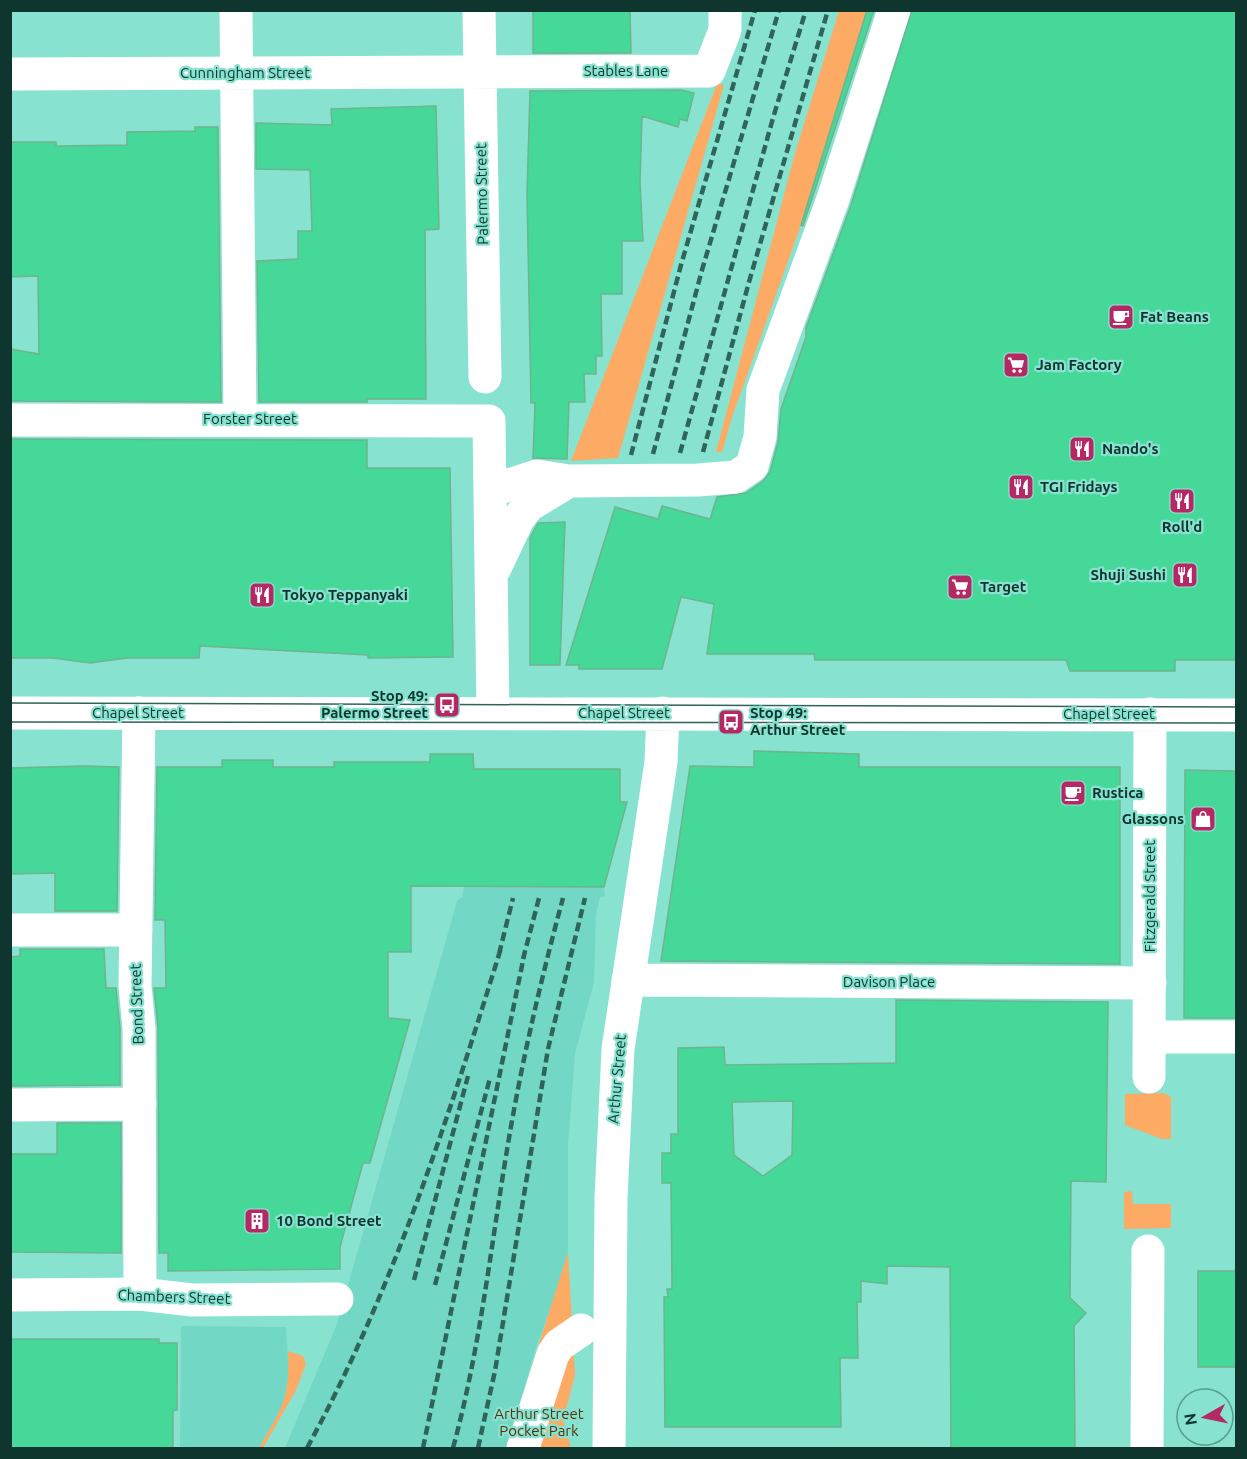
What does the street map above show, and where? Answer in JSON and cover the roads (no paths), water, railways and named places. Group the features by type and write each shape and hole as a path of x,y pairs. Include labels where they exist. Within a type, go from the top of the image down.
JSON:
{"street":[{"path":"237,10 240,419"},
{"name":"Palermo Street","path":"479,10 485,377"},
{"name":"Stables Lane","path":"480,71 709,71 725,30 725,10"},
{"path":"493,713 490,491 537,476 569,481 729,478 741,474 752,466 760,437 763,390 833,199 894,10"},
{"name":"Cunningham Street","path":"10,74 480,71"},
{"name":"Forster Street","path":"10,420 489,421 490,491"},
{"path":"492,574 518,519 528,506 569,481"},
{"name":"Chapel Street","path":"10,713 1236,715"},
{"name":"Bond Street","path":"139,713 135,986 139,1028 140,1294"},
{"name":"Arthur Street","path":"609,1449 613,1117 618,1049 661,762 663,713"},
{"name":"Fitzgerald Street","path":"1149,1077 1150,714"},
{"path":"10,930 136,930"},
{"name":"Davison Place","path":"628,980 1150,983"},
{"path":"1150,1037 1236,1037"},
{"path":"10,1105 140,1104"},
{"path":"1147,1449 1148,1251"},
{"name":"Chambers Street","path":"10,1295 140,1294 192,1300 337,1299"},
{"path":"523,1449 553,1354 566,1338 580,1330"}],"tram line":[{"path":"10,703 1236,707"},
{"path":"10,722 1236,723"}],"railway":[{"path":"631,455 681,265 755,10"},
{"path":"653,454 702,270 779,10"},
{"path":"680,453 773,118 806,10"},
{"path":"703,452 749,282 828,10"},
{"path":"499,954 513,898"},
{"path":"523,959 539,898"},
{"path":"453,1448 477,1340 524,1059 563,898"},
{"path":"478,1448 495,1371 548,1049 585,898"},
{"path":"307,1448 338,1388 392,1266 439,1140 501,948"},
{"path":"423,1448 525,951"},
{"path":"414,1280 468,1076"},
{"path":"435,1285 490,1078"}],"place":[{"name":"Fat Beans","path":"1121,317"},
{"name":"Jam Factory","path":"1016,365"},
{"name":"Nando's","path":"1082,449"},
{"name":"TGI Fridays","path":"1021,487"},
{"name":"Roll'd","path":"1182,501"},
{"name":"Shuji Sushi","path":"1185,575"},
{"name":"Target","path":"960,587"},
{"name":"Tokyo Teppanyaki","path":"262,595"},
{"name":"Stop 49: Palermo Street","path":"447,705"},
{"name":"Stop 49: Arthur Street","path":"731,722"},
{"name":"Rustica","path":"1073,793"},
{"name":"Glassons","path":"1203,819"},
{"name":"10 Bond Street","path":"257,1221"}],"park label":[{"name":"Arthur Street Pocket Park","path":"539,1422"}]}
